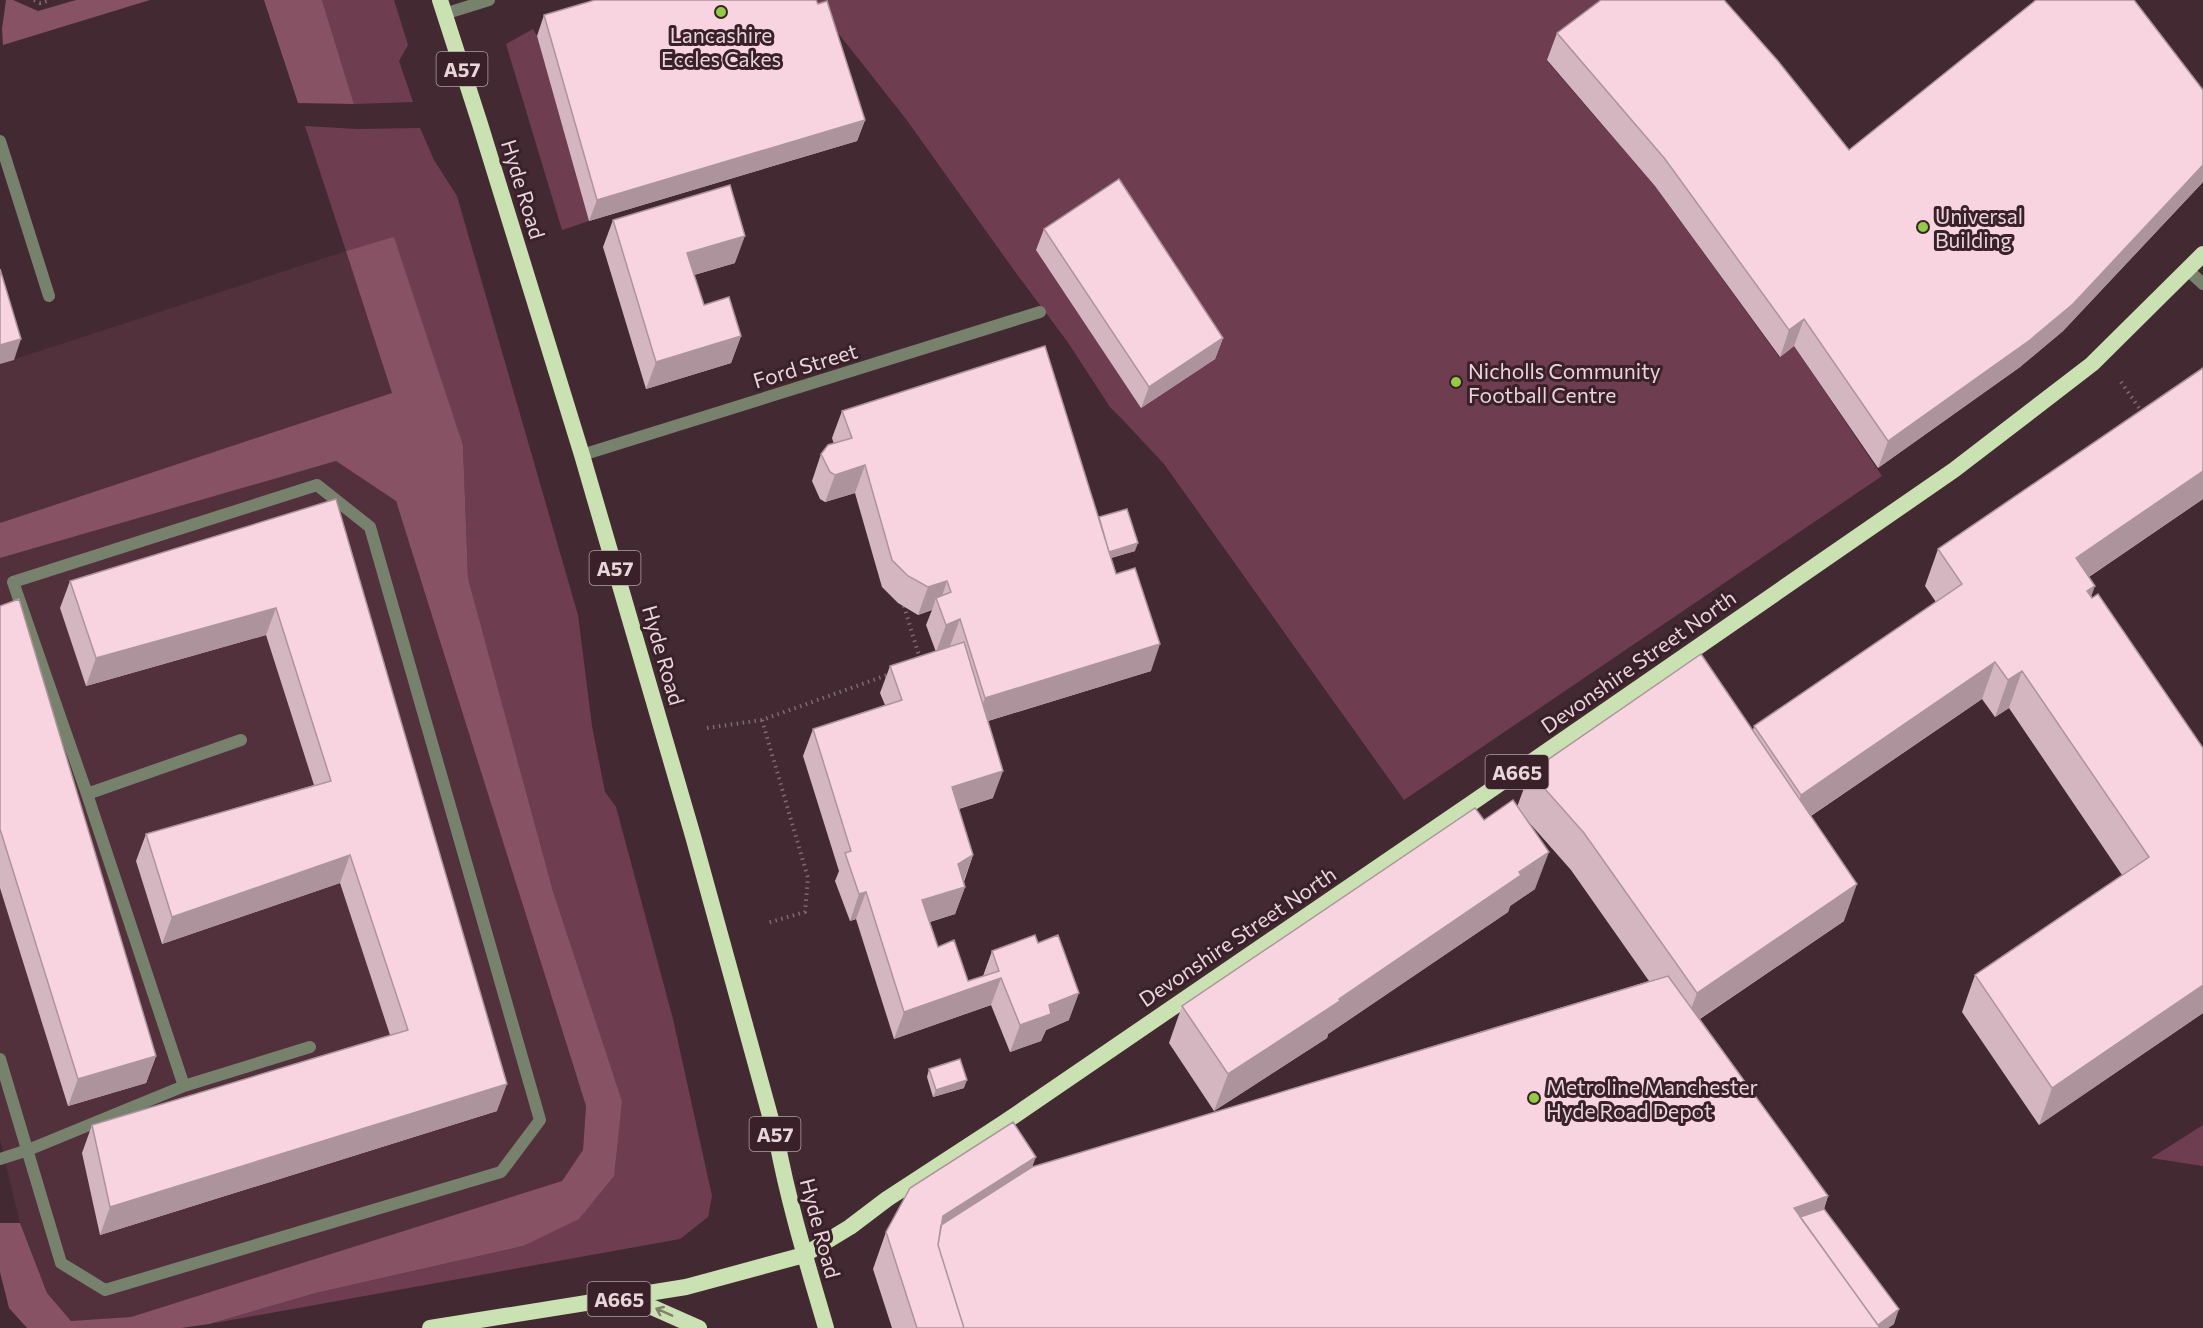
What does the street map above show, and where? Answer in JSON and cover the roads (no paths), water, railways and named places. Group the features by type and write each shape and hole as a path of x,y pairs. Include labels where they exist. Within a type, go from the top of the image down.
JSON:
{"highway":[{"name":"Hyde Road","path":"442,7 582,455 693,836 777,1142 804,1255 826,1328"},
{"name":"Devonshire Street North","path":"804,1255 850,1227 895,1194 1005,1122 1954,470 2092,364 2203,254"},
{"name":"A665","path":"430,1328 707,1283 804,1255"},
{"path":"629,1297 699,1328"}],"street":[{"path":"442,7 489,0"},
{"path":"0,141 49,296"},
{"path":"2188,270 2203,284"},
{"name":"Ford Street","path":"582,455 1040,312"},
{"path":"0,586 317,485 370,527 540,1120 501,1172 105,1290 61,1263 0,1059"},
{"path":"13,582 87,794 184,1086"},
{"path":"87,794 241,740"},
{"path":"0,1159 28,1150 184,1086 310,1047"}],"place":[{"name":"Lancashire Eccles Cakes","path":"721,12"},
{"name":"Universal Building","path":"1923,227"},
{"name":"Nicholls Community Football Centre","path":"1456,382"},
{"name":"Metroline Manchester Hyde Road Depot","path":"1534,1098"}]}
